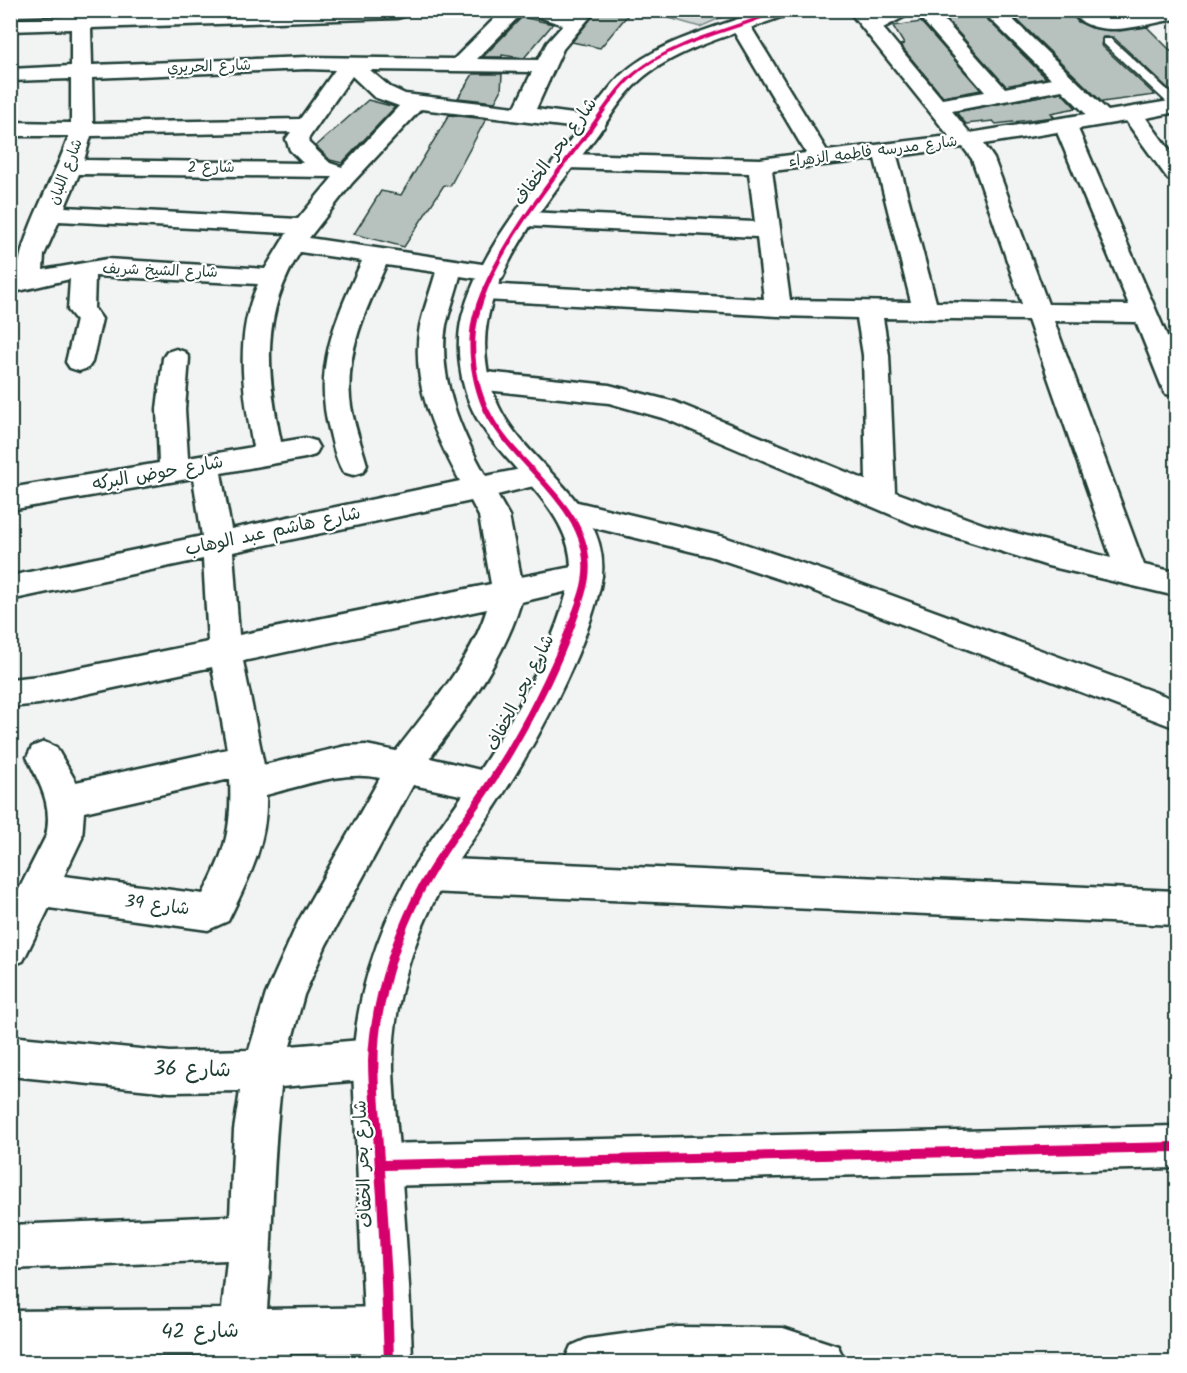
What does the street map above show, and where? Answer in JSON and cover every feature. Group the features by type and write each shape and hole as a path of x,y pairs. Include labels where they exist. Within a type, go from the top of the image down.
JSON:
{"street":[{"path":"459,65 515,10"},
{"path":"537,10 581,16"},
{"name":"شارع بحر الخفاف","path":"389,1346 373,1059 379,1008 391,961 408,916 429,875 489,786 529,718 558,659 586,576 586,553 581,531 569,511 506,445 488,412 476,380 472,350 475,320 488,283 526,219 626,81 649,63 678,49 782,10"},
{"path":"906,10 864,18 983,159 1132,575"},
{"path":"924,10 1000,95"},
{"path":"992,10 1103,118"},
{"path":"1080,10 1094,22 1105,24 1176,13"},
{"path":"10,25 397,11 403,48"},
{"path":"522,115 543,66 554,47 581,16"},
{"name":"شارع اللبان","path":"20,283 70,167 82,130 81,23"},
{"path":"741,27 821,159"},
{"name":"شارع الحريري","path":"10,75 350,63 403,48 459,65 543,66"},
{"path":"322,169 296,142 350,63 382,92 414,103 595,123"},
{"path":"937,107 1066,83"},
{"path":"269,454 257,387 257,327 265,298 299,235 414,103"},
{"name":"شارع مدرسه فاطمه الزهراء","path":"567,161 760,166 967,140 1176,105"},
{"path":"1132,114 1176,174"},
{"path":"13,134 82,130 306,125"},
{"path":"1065,125 1146,314 1168,347 1176,387"},
{"path":"884,151 926,311"},
{"path":"760,166 778,308"},
{"name":"شارع 2","path":"70,167 322,169 352,172"},
{"path":"50,213 299,235 377,256 450,267 488,283 778,308 1146,314"},
{"path":"526,219 768,230"},
{"path":"353,465 338,410 337,366 348,325 377,256"},
{"path":"242,1331 251,1237 255,1130 263,1070 285,994 312,933 405,766 472,674 496,632 508,593 503,555 494,516 453,442 432,376 433,327 450,267"},
{"name":"شارع الشيخ شريف","path":"20,283 83,269 131,268 275,277"},
{"path":"79,363 89,319 81,310 83,269"},
{"path":"868,310 876,356 881,498"},
{"path":"176,358 171,409 189,469 213,492 218,544 220,615 249,772"},
{"path":"476,380 609,394 675,412 881,498 963,529 1132,575 1176,584"},
{"name":"شارع حوض البركه","path":"10,499 305,448"},
{"name":"شارع هاشم عبد الوهاب","path":"10,588 536,476"},
{"path":"569,511 713,545 817,580 1176,714"},
{"path":"10,693 39,690 586,576"},
{"path":"10,948 64,838 68,812 67,800 44,757"},
{"path":"67,800 249,772 366,760 405,766 489,786"},
{"name":"شارع 39","path":"39,890 212,911 238,866 248,821 249,772"},
{"path":"429,875 1176,908"},
{"name":"شارع 36","path":"10,1056 170,1071 217,1073 373,1059"},
{"path":"379,1165 1176,1147"},
{"path":"10,1247 251,1237"},
{"name":"شارع 42","path":"10,1334 242,1331 389,1346"},
{"path":"587,1362 677,1350 783,1351 822,1362"}],"lane":[{"path":"1107,41 1176,105"}],"shaded area":[{"path":"11,10 351,11 11,20"},
{"path":"670,10 736,11 700,27 659,15"}],"building":[{"path":"598,10 632,10 600,48 572,42"},
{"path":"1068,10 1078,22 1092,28 1120,31 1147,27 1176,56 1176,92 1173,93 1113,37 1103,37 1101,45 1155,95 1102,102 1008,11"},
{"path":"982,14 1046,78 1006,86 946,19"},
{"path":"522,17 553,24 524,58 502,55 502,57 483,57"},
{"path":"921,22 981,90 943,97 900,45 904,44 893,26"},
{"path":"473,74 502,74 501,91 495,102 458,98"},
{"path":"1061,92 1076,108 1051,113 1054,117 996,124 993,121 966,124 956,112"},
{"path":"368,100 395,107 342,163 330,160 316,146"},
{"path":"449,115 486,119 450,186 444,185 404,247 354,234 381,191 401,195"}],"cycle path":[{"path":"389,1362 387,1279 373,1070 376,1025 388,972 421,889 439,858 507,757 543,691 572,622 586,577 586,552 579,530 566,509 499,432 487,411 474,366 475,318 482,295 524,220 627,81 642,68 673,50 782,10"},
{"path":"379,1165 1176,1147"}]}
